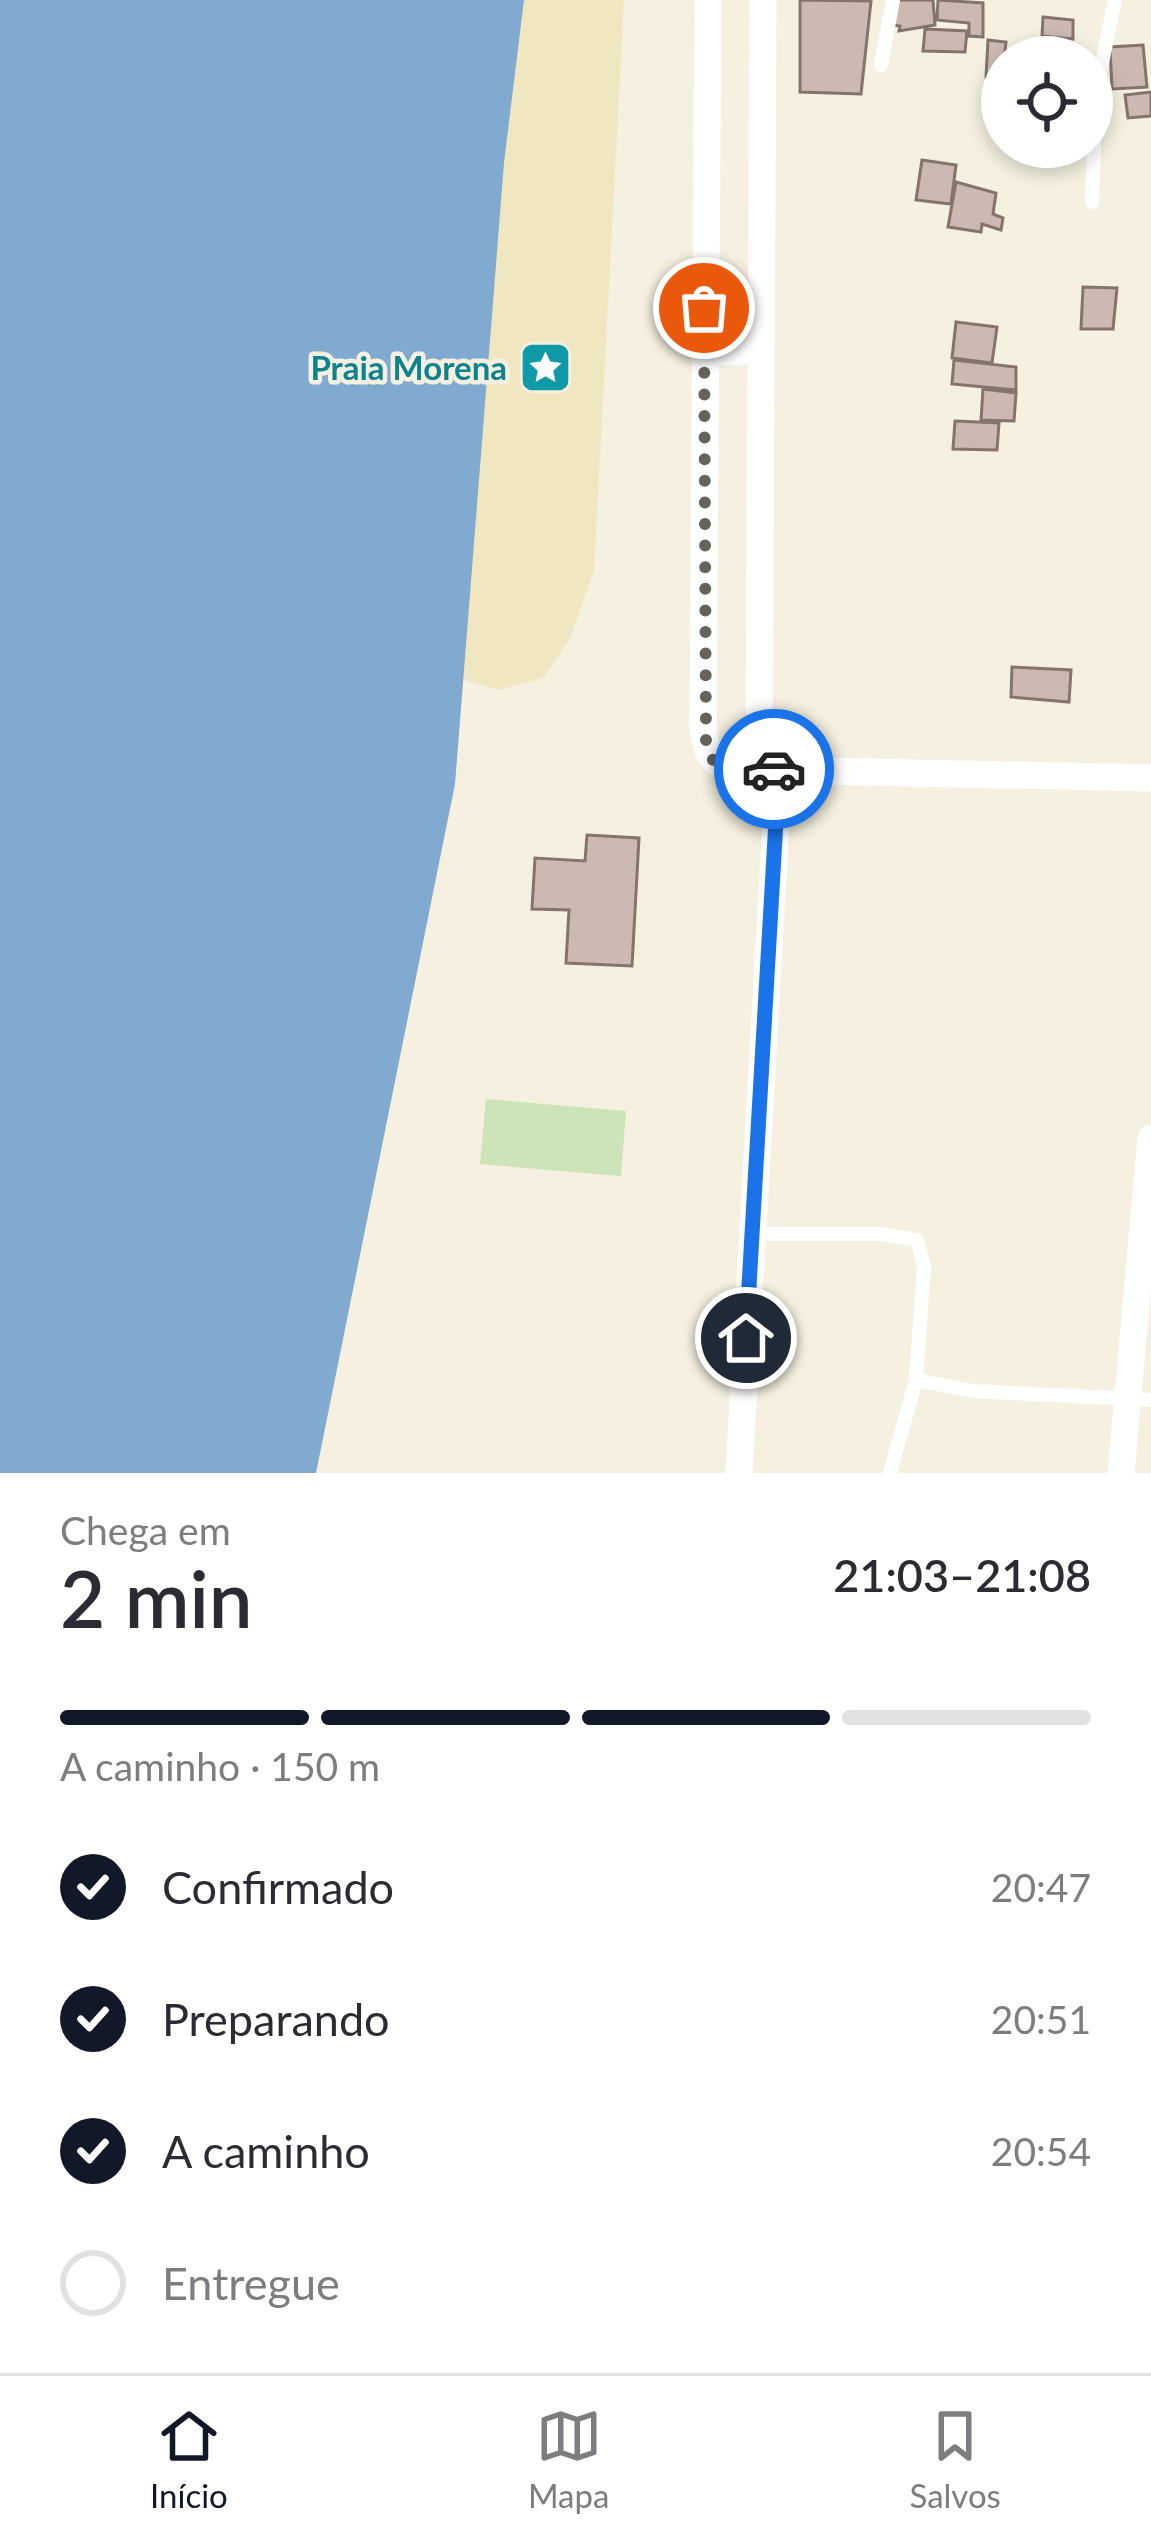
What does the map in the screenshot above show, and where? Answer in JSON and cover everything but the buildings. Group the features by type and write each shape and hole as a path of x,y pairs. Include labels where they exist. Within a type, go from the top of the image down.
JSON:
{"street":[{"path":"708,0 706,748 716,765 1151,778"},
{"path":"739,1473 779,769 760,735 763,0"},
{"path":"704,352 760,351"},
{"path":"1120,1473 1141,1398 1151,1138"}],"lane":[{"path":"881,65 893,0"},
{"path":"1092,202 1096,92 1114,0"},
{"path":"752,1234 880,1234 917,1240 924,1266 916,1380 890,1473"},
{"path":"916,1380 974,1391 1141,1398"}],"green space":[{"path":"486,1099 626,1111 621,1176 480,1164"}],"sand":[{"name":"Praia Morena","path":"524,0 624,0 594,570 571,636 543,678 498,690 461,679 504,163"}],"water":[{"path":"0,0 524,0 504,163 455,784 316,1473 0,1473"}],"way so far":[{"path":"704,308 706,748 716,765 774,769"}],"place":[{"name":"Praia Morena","path":"546,367"}],"route":[{"path":"746,1338 779,769 774,769"}]}
